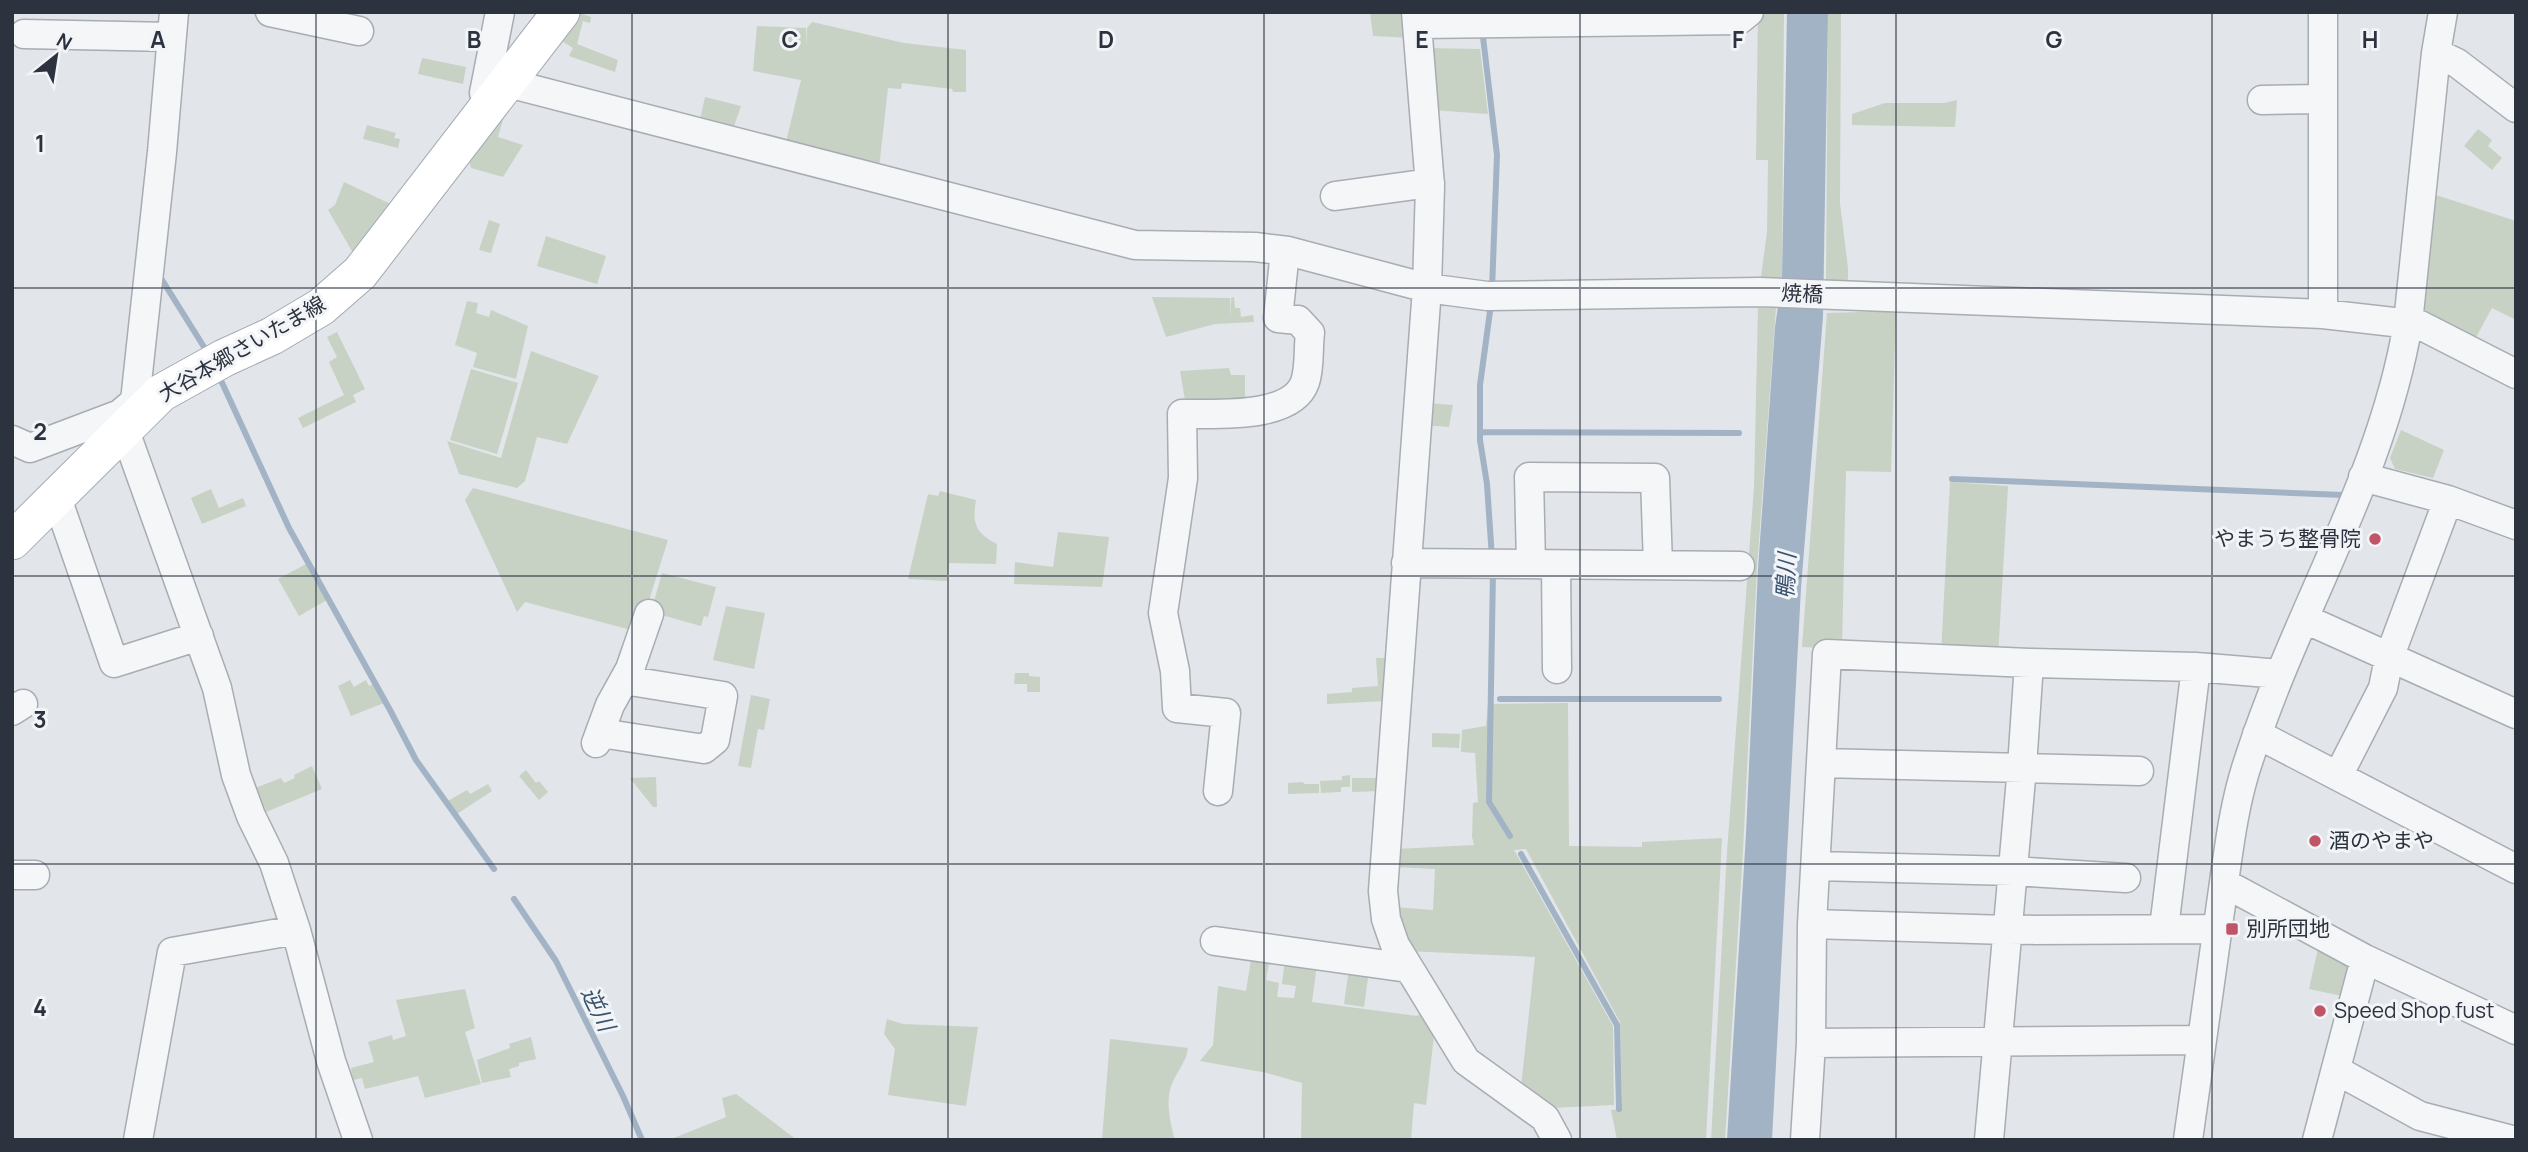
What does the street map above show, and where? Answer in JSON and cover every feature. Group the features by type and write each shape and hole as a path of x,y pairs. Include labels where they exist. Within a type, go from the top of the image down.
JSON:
{"main road":[{"name":"大谷本郷さいたま線","path":"12,541 57,498 135,413 161,393 272,336 321,307 360,273 561,12"}],"street":[{"path":"270,12 359,32"},
{"path":"498,94 484,93 500,12"},
{"path":"1557,1140 1545,1118 1466,1061 1395,945 1389,928 1383,891 1427,288 1430,183 1417,18 1652,17 1739,20 1749,12"},
{"path":"2323,12 2323,314"},
{"path":"2188,1140 2217,929 2240,789 2280,674 2363,477 2402,363 2436,53 2444,12"},
{"path":"24,34 172,25 162,152 135,413 199,636 217,688 236,775 251,816 274,863 296,930 331,1061 358,1140"},
{"path":"2436,53 2457,63 2516,108"},
{"name":"焼橋","path":"498,94 1135,245 1255,247 1288,251 1427,288 1494,295 1760,292 2323,314 2420,325 2516,374"},
{"path":"2262,100 2323,99"},
{"path":"1335,196 1430,183"},
{"path":"1218,792 1226,713 1177,708 1175,671 1163,613 1183,478 1182,414 1259,412 1293,398 1305,383 1310,333 1298,320 1278,318 1284,261 1288,251"},
{"path":"18,448 120,414 135,413"},
{"path":"1558,669 1529,477 1655,478 1658,565"},
{"path":"2363,477 2448,500 2516,525"},
{"path":"57,498 114,663 199,636"},
{"path":"2338,776 2383,688 2389,658 2448,500"},
{"path":"1406,563 1740,566"},
{"path":"624,680 723,696 715,740 704,749 598,738 610,705 630,669 649,614"},
{"path":"2305,619 2516,714"},
{"path":"1805,1140 1811,1043 1812,924 1827,654 2196,667 2280,674"},
{"path":"1989,1140 2022,767 2028,663"},
{"path":"2164,928 2196,667"},
{"path":"2257,734 2516,869"},
{"path":"1822,763 2139,771"},
{"path":"1816,866 2126,878"},
{"path":"2224,883 2365,959 2516,1030"},
{"path":"1812,924 2007,930 2217,929"},
{"path":"138,1140 172,952 296,930"},
{"path":"1215,940 1408,968"},
{"path":"2317,1140 2365,959"},
{"path":"1811,1043 2202,1040"},
{"path":"2336,1070 2420,1116 2512,1140"}],"green space":[{"path":"577,12 591,17 590,23 583,21 577,44 618,60 615,72 569,56 573,48 557,38"},
{"path":"1370,12 1407,12 1411,38 1373,36"},
{"path":"1758,12 1784,12 1782,278 1761,277 1767,232 1768,160 1756,160"},
{"path":"1828,12 1841,12 1840,203 1848,283 1826,279"},
{"path":"812,22 904,43 966,50 966,92 902,83 901,89 888,88 879,168 785,146 801,80 753,71 757,26 806,28 806,46 807,28"},
{"path":"1427,48 1480,49 1488,114 1432,110"},
{"path":"422,58 466,67 463,84 418,74"},
{"path":"705,97 741,106 732,132 699,124"},
{"path":"1957,100 1955,127 1852,125 1852,114 1885,103 1944,103"},
{"path":"508,102 498,137 523,145 503,177 471,168 467,152"},
{"path":"367,125 396,133 394,138 400,139 398,148 363,139"},
{"path":"2478,129 2492,140 2488,146 2502,158 2492,170 2464,146"},
{"path":"344,182 397,207 356,258 328,210 335,205"},
{"path":"2436,195 2516,221 2516,320 2492,308 2474,341 2424,315"},
{"path":"489,220 500,224 491,253 479,250"},
{"path":"546,236 606,256 597,284 537,266"},
{"path":"1152,297 1230,298 1231,320 1231,298 1234,297 1235,308 1240,308 1241,317 1253,315 1254,322 1215,324 1166,337"},
{"path":"467,301 478,303 476,313 489,317 491,310 528,326 516,379 473,367 477,353 455,345"},
{"path":"1758,308 1776,308 1757,568 1725,1140 1711,1140 1727,852 1754,487"},
{"path":"1896,311 1891,472 1846,471 1842,649 1802,647 1827,313"},
{"path":"337,332 365,389 353,395 356,402 303,428 298,418 344,395 329,362 337,357 327,337"},
{"path":"531,351 599,376 567,444 537,437 525,481 517,488 459,474 447,441 501,458"},
{"path":"1229,368 1231,375 1245,375 1245,406 1191,406 1185,400 1180,371"},
{"path":"471,369 518,383 497,454 450,440"},
{"path":"1427,403 1453,405 1449,427 1424,425"},
{"path":"2401,430 2444,450 2433,478 2395,469 2390,458"},
{"path":"1950,482 2008,486 1998,657 1941,654"},
{"path":"473,488 668,540 639,632 525,602 517,612 465,500"},
{"path":"211,489 219,508 243,498 246,506 202,524 191,498"},
{"path":"940,491 976,500 975,521 984,536 997,544 996,564 949,563 947,581 908,579 928,494 938,496"},
{"path":"1058,532 1109,537 1102,587 1014,584 1015,562 1053,567"},
{"path":"306,564 327,600 299,616 278,579"},
{"path":"662,573 716,587 708,617 704,616 701,626 651,612"},
{"path":"726,606 765,613 754,669 713,660"},
{"path":"1376,658 1392,658 1386,701 1327,704 1327,694 1378,686"},
{"path":"1015,673 1029,673 1029,676 1040,677 1040,692 1027,692 1027,684 1014,684"},
{"path":"350,680 354,687 366,680 369,686 373,684 384,703 351,716 338,686"},
{"path":"751,695 770,699 764,730 758,729 751,768 738,766"},
{"path":"1568,703 1569,846 1642,847 1642,842 1722,838 1706,1140 1617,1140 1611,1110 1622,1109 1620,1022 1526,849 1514,850 1613,1026 1614,1105 1551,1108 1521,1087 1535,957 1406,951 1393,907 1433,910 1435,869 1395,867 1396,849 1474,845 1473,803 1478,802 1475,753 1461,752 1462,730 1486,726 1488,704"},
{"path":"1432,733 1460,734 1459,748 1432,747"},
{"path":"312,766 322,789 266,812 255,788 281,778 284,783"},
{"path":"526,770 536,783 539,781 548,792 539,800 519,776"},
{"path":"1350,775 1350,787 1341,787 1341,792 1321,793 1320,781 1342,780 1342,776"},
{"path":"656,777 657,807 653,807 630,778"},
{"path":"1352,778 1379,778 1380,791 1352,792"},
{"path":"1288,783 1319,784 1319,793 1288,794"},
{"path":"488,784 492,791 457,814 448,801 467,790 470,794"},
{"path":"2319,944 2355,964 2347,997 2309,989"},
{"path":"1252,954 1270,957 1266,980 1279,983 1277,997 1294,998 1296,986 1282,984 1285,959 1317,964 1312,1002 1417,1016 1422,1012 1435,1027 1426,1105 1414,1103 1411,1140 1301,1140 1302,1083 1267,1073 1200,1061 1213,1045 1218,986 1246,991"},
{"path":"1349,968 1369,971 1364,1007 1344,1004"},
{"path":"465,989 475,1028 465,1032 481,1084 425,1098 418,1076 365,1089 362,1078 353,1080 351,1068 374,1062 368,1042 392,1035 393,1040 406,1036 396,1000"},
{"path":"887,1019 903,1024 978,1027 966,1106 888,1095 895,1049 884,1034"},
{"path":"531,1037 536,1059 519,1063 519,1066 509,1069 511,1077 482,1083 477,1060 510,1048 509,1044"},
{"path":"1110,1039 1188,1048 1169,1097 1175,1140 1102,1140"},
{"path":"736,1094 797,1140 669,1140 726,1117 722,1098"}],"water":[{"name":"鴨川","path":"1787,12 1828,12 1823,317 1801,588 1772,1140 1727,1140 1746,834 1758,569 1775,327 1782,278"}],"waterway":[{"path":"1483,37 1497,155 1492,290"},
{"path":"159,275 209,355"},
{"path":"1491,304 1480,385 1480,440 1487,484 1492,558"},
{"path":"218,374 289,528 416,760 494,869"},
{"path":"1480,432 1739,433"},
{"path":"1952,479 2343,495"},
{"path":"1493,572 1489,802 1510,836"},
{"path":"1500,699 1719,699"},
{"path":"1521,854 1617,1025 1619,1109"},
{"name":"逆川","path":"514,899 556,961 642,1140"}],"place":[{"name":"やまうち整骨院","path":"2375,539"},
{"name":"酒のやまや","path":"2315,841"},
{"name":"別所団地","path":"2232,929"},
{"name":"Speed Shop fust","path":"2320,1011"}]}
